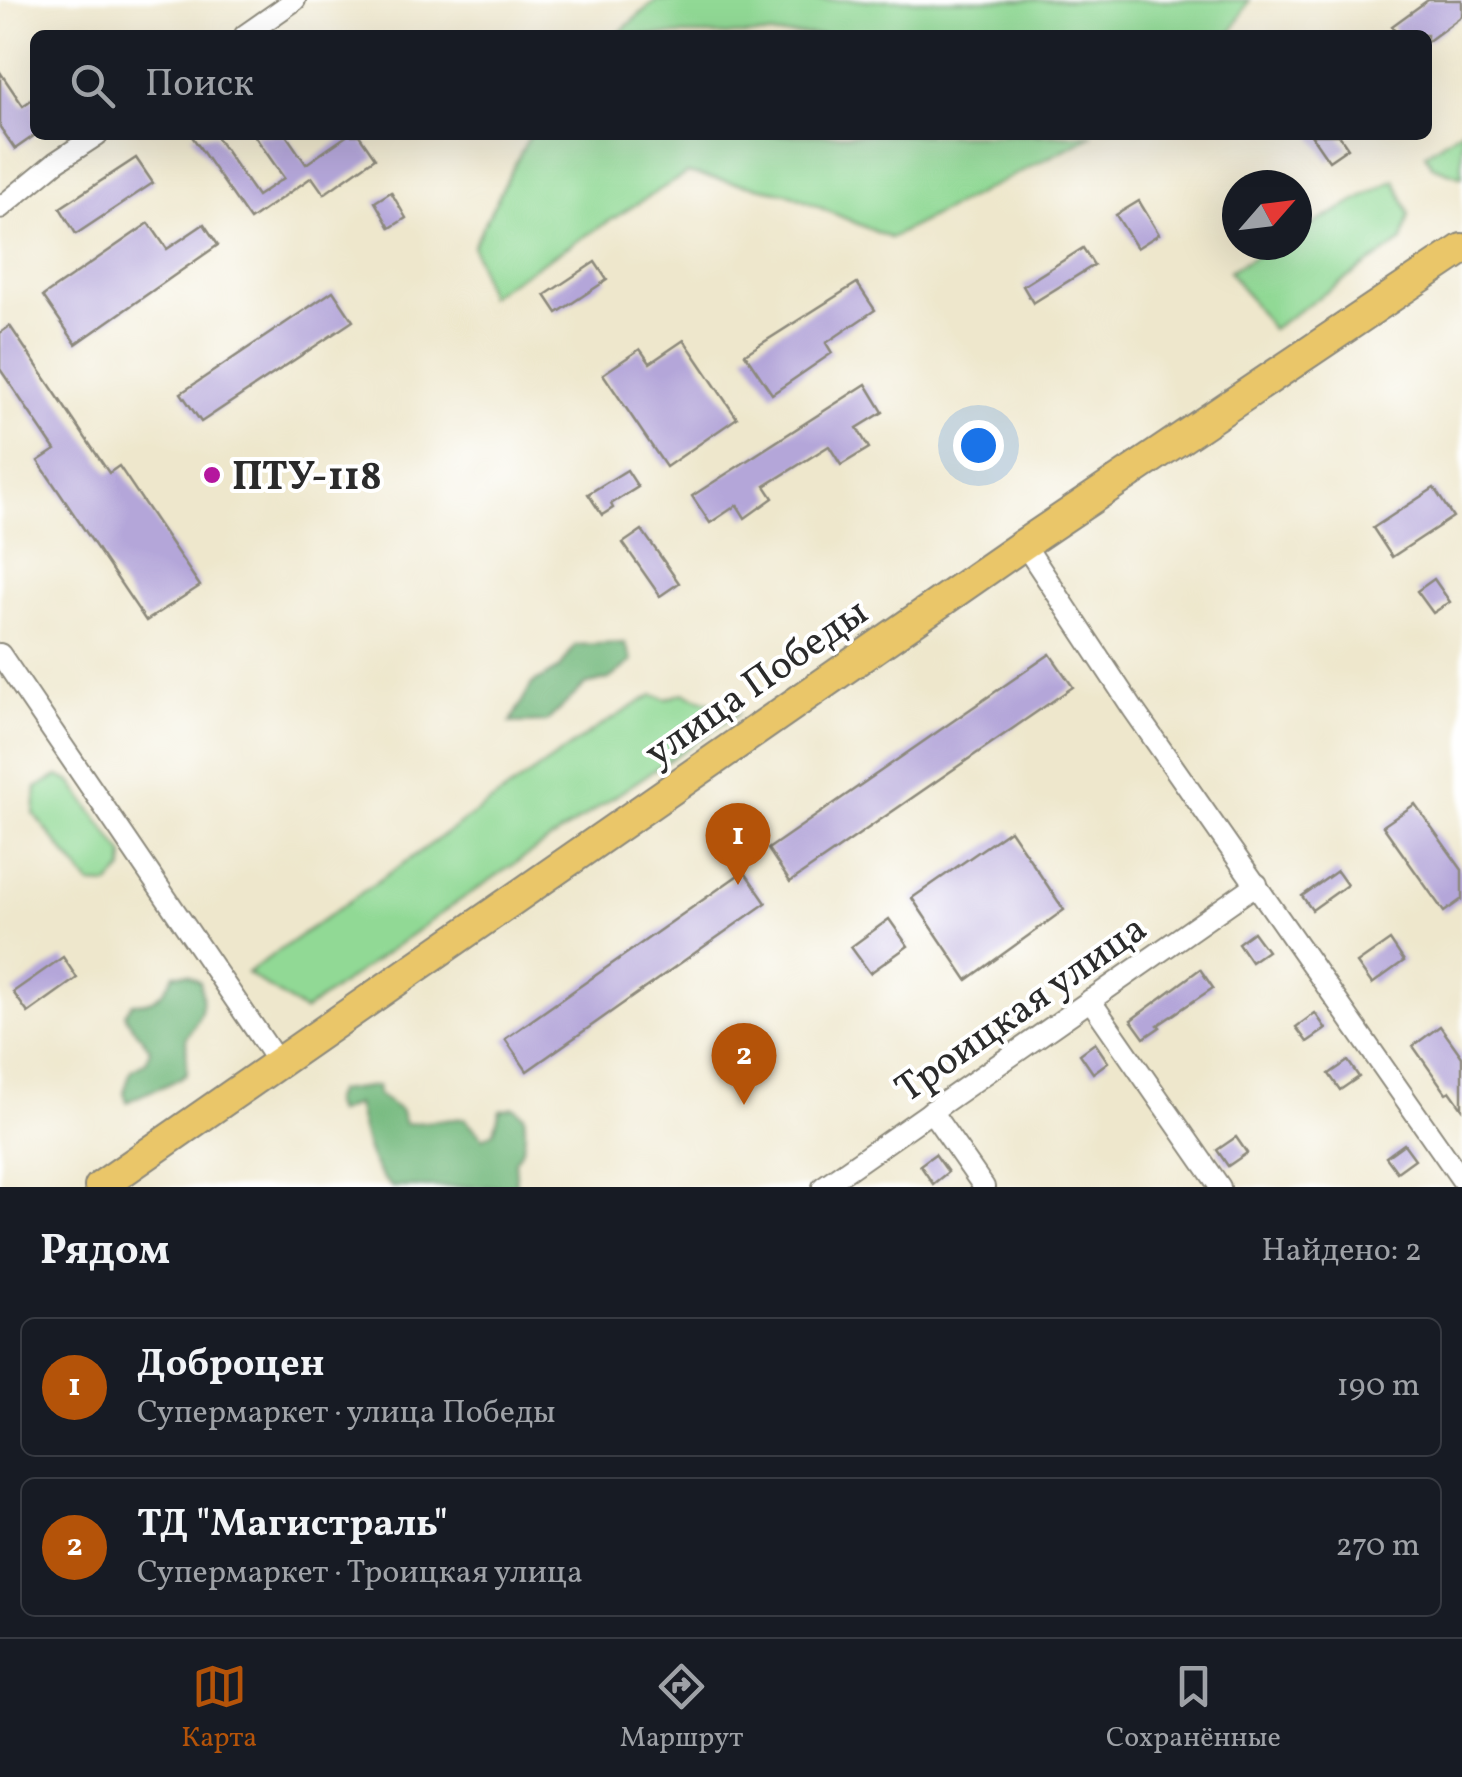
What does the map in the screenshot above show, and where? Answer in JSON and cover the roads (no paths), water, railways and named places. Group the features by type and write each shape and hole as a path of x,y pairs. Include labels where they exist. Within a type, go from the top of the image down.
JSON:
{"highway":[{"name":"улица Победы","path":"100,1187 1024,544 1462,250"}],"street":[{"path":"252,30 295,0"},
{"path":"0,208 56,162 90,140"},
{"path":"1024,544 1134,710 1462,1180"},
{"path":"0,654 277,1061"},
{"name":"Троицкая улица","path":"822,1187 1257,884"},
{"path":"1090,1000 1220,1187"},
{"path":"932,1111 984,1187"}],"place":[{"name":"ПТУ-118","path":"212,475"},
{"name":"Доброцен","path":"738,885"},
{"name":"ТД \"Магистраль\"","path":"744,1105"}]}
